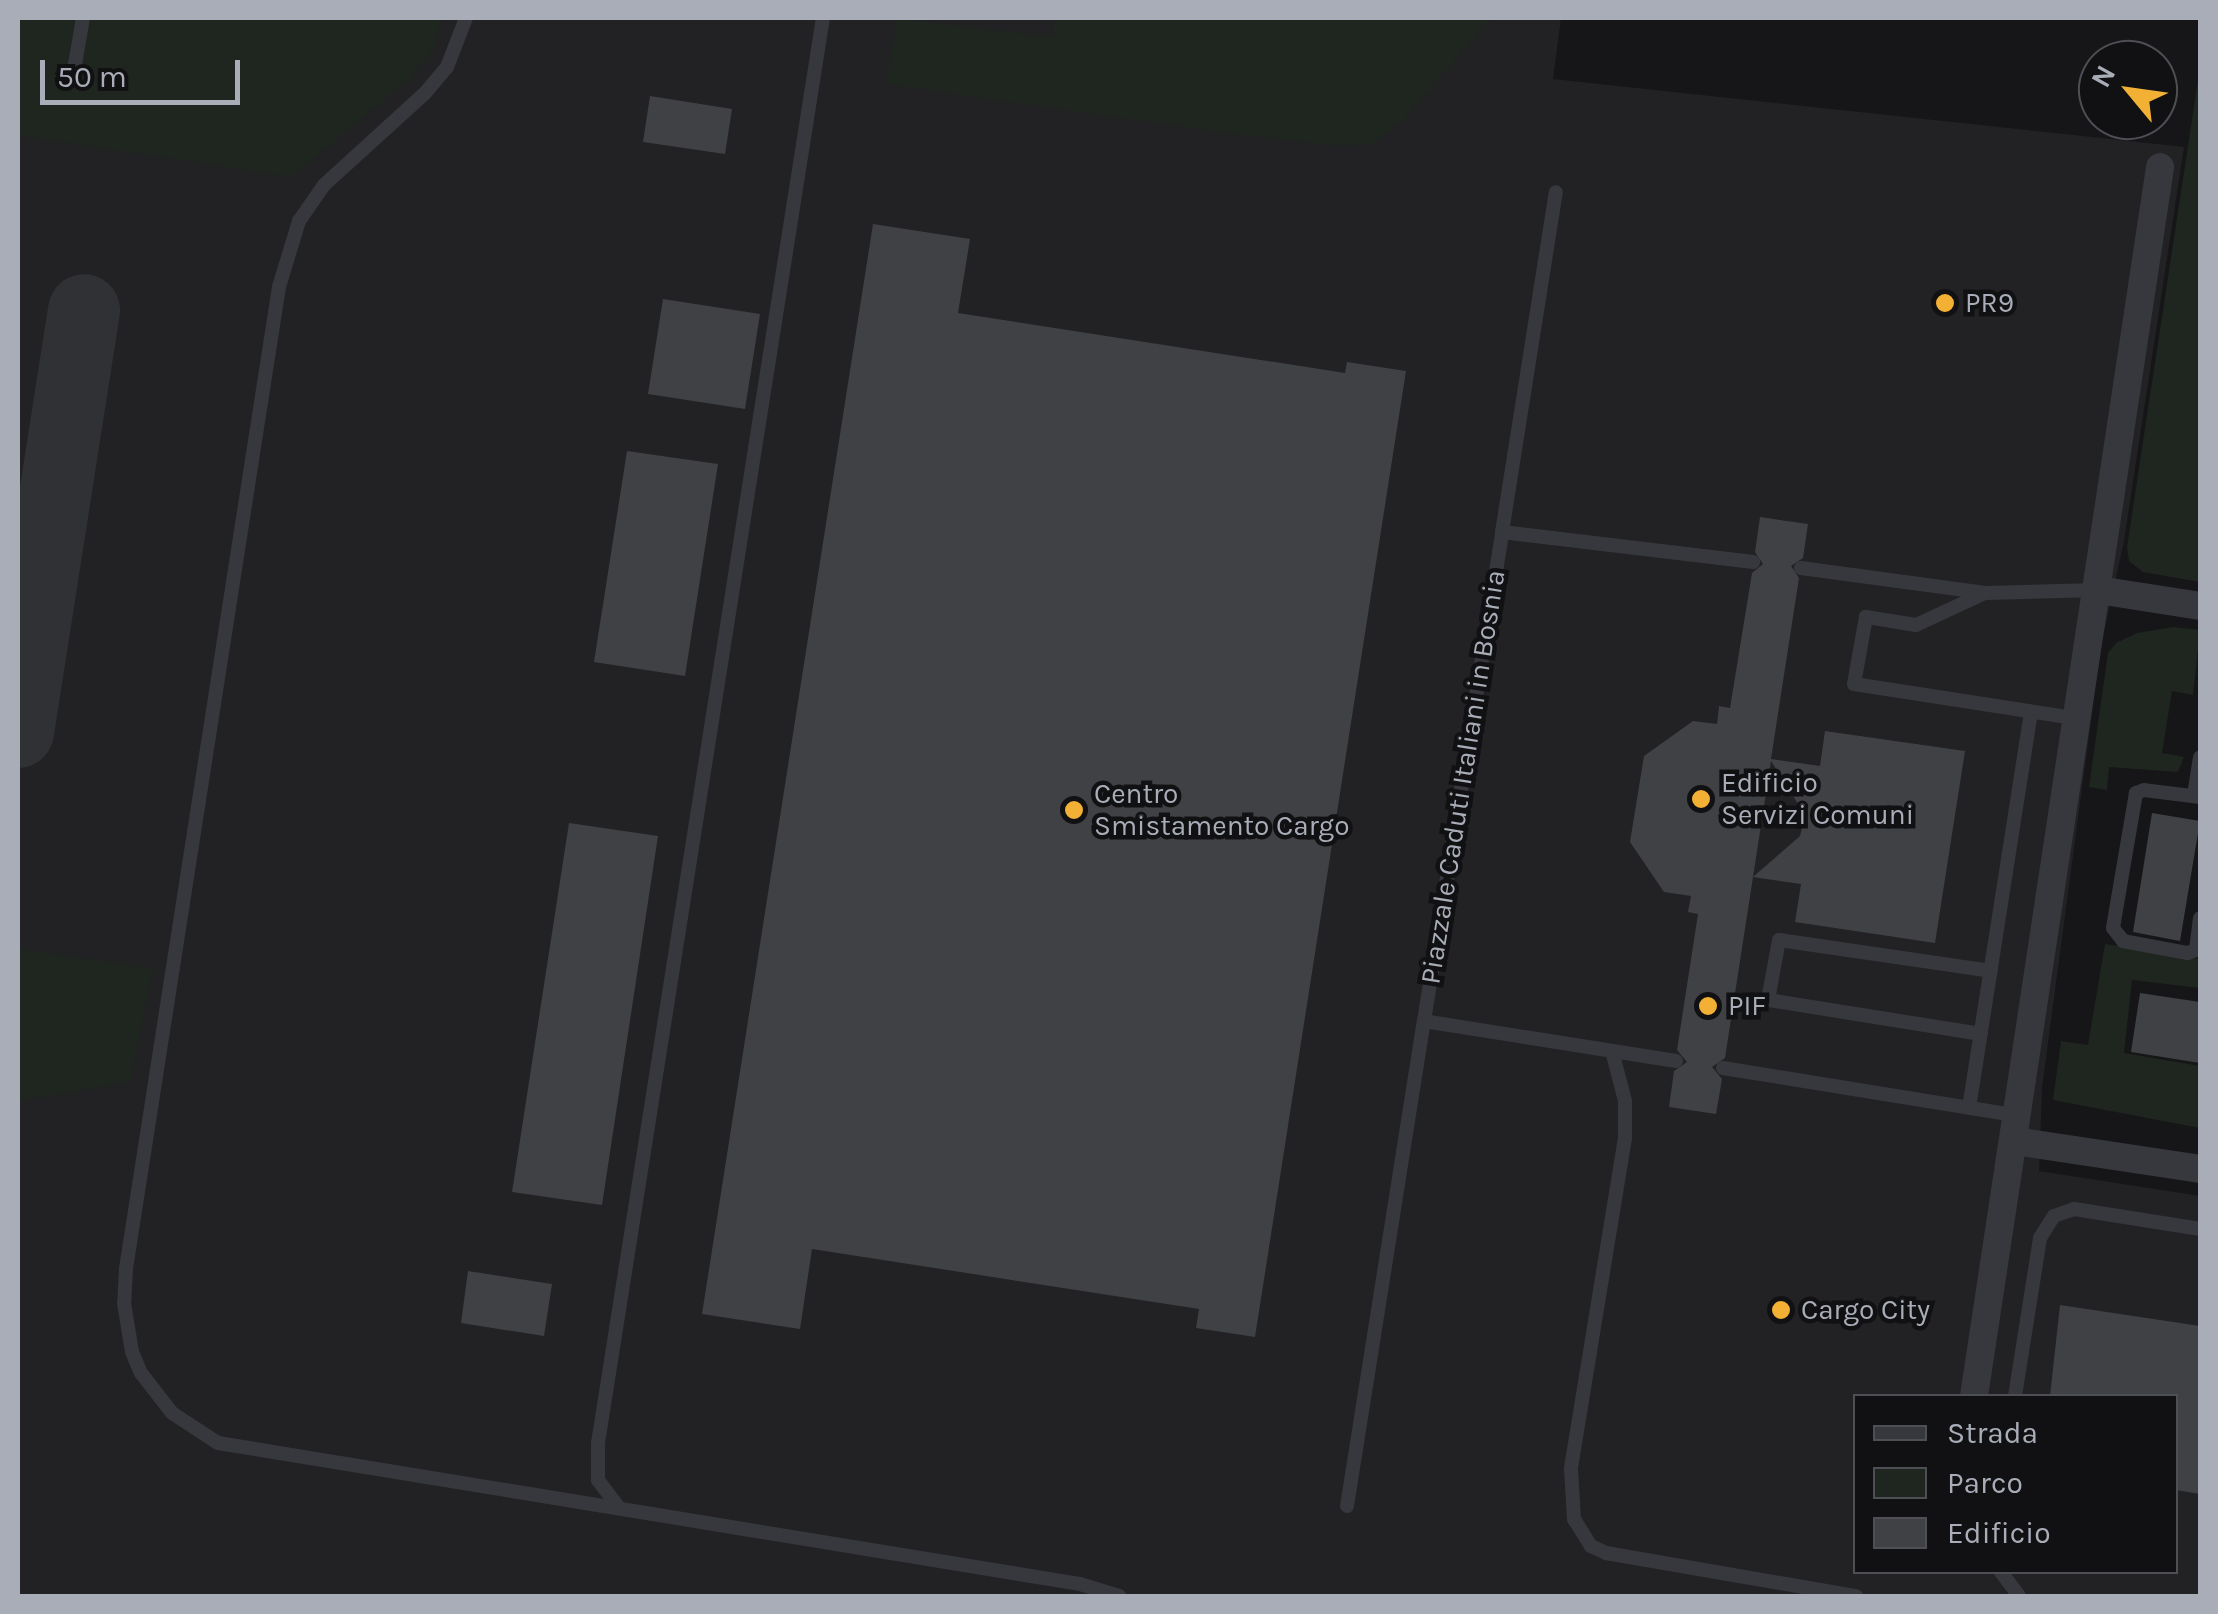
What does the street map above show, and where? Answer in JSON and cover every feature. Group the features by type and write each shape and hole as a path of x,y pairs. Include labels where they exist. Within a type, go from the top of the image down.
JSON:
{"street":[{"path":"1974,1394 2160,168"},
{"path":"2098,590 2200,606"},
{"path":"2017,1129 2200,1169"}],"lane":[{"path":"73,76 82,18"},
{"path":"466,18 463,36 436,80 402,118 324,185 299,220 284,267 126,1269 126,1329 132,1352 154,1392 172,1413 218,1443 1080,1584 1118,1596"},
{"path":"620,1509 598,1480 598,1442 823,18"},
{"path":"1502,532 1556,192"},
{"name":"Piazzale Caduti Italiani in Bosnia","path":"1676,1060 1424,1020 1502,532 1753,562"},
{"path":"1801,568 1985,593 2098,590"},
{"path":"1985,593 1916,624 1866,617 1854,684 2079,719"},
{"path":"1970,1108 2031,712"},
{"path":"2200,756 2197,796 2136,793 2114,928 2123,941 2188,953 2196,950 2200,918"},
{"path":"1980,1034 1768,1000 1779,940 1991,971"},
{"path":"1347,1506 1424,1020"},
{"path":"1612,1050 1625,1101 1625,1138 1571,1468 1574,1519 1591,1546 1606,1553 1856,1596"},
{"path":"1724,1068 1970,1108 2017,1129"},
{"path":"2015,1394 2040,1238 2054,1216 2074,1209 2200,1229"},
{"path":"2002,1574 2019,1596"}],"shaded area":[{"path":"18,18 1561,18 1553,79 2078,136 2078,140 2184,147 2124,541 2101,646 2042,1088 2039,1171 2200,1196 2200,1596 18,1596"}],"green space":[{"path":"18,18 442,18 434,47 412,77 292,177 18,135"},
{"path":"1055,18 1491,18 1404,119 1373,144 1340,146 1228,133 886,84 897,19 1052,37"},
{"path":"2200,67 2200,582 2143,572 2129,561 2127,547"},
{"path":"2173,627 2200,630 2193,695 2172,691 2162,753 2184,757 2178,772 2109,767 2107,790 2089,787 2108,653 2116,643 2137,633"},
{"path":"2105,944 2200,959 2200,988 2132,980 2124,1053 2200,1066 2200,1128 2053,1100 2061,1041 2088,1045"},
{"path":"18,948 153,969 130,1082 18,1101"}],"building":[{"path":"650,96 732,109 725,154 643,142"},
{"name":"Centro Smistamento Cargo","path":"873,224 970,239 958,313 1345,373 1347,362 1406,371 1255,1337 1196,1328 1199,1309 812,1249 800,1329 702,1314"},
{"path":"663,299 760,314 745,409 648,394"},
{"path":"627,451 718,464 685,676 594,662"},
{"path":"1760,517 1808,524 1803,558 1791,566 1799,578 1771,759 1820,766 1825,731 1965,751 1935,943 1795,922 1801,884 1753,877 1725,1058 1712,1067 1722,1079 1716,1114 1669,1107 1674,1071 1687,1062 1677,1050 1698,914 1688,912 1691,896 1664,892 1630,842 1644,756 1693,721 1717,724 1719,706 1730,708 1752,573 1763,564 1755,552","holes":["1771,761 1805,815 1800,836 1753,877"]},
{"path":"2152,813 2200,821 2180,941 2133,932"},
{"path":"569,823 658,836 602,1205 512,1192"},
{"path":"2140,993 2200,1002 2200,1063 2131,1052"},
{"path":"468,1271 552,1284 544,1336 461,1323"},
{"path":"2060,1305 2200,1326 2200,1494 2178,1490 2178,1394 2050,1394"}],"taxiway":[{"path":"18,732 84,310"}],"place":[{"name":"PR9","path":"1945,303"},
{"name":"Edificio Servizi Comuni","path":"1701,799"},
{"name":"Centro Smistamento Cargo","path":"1074,810"},
{"name":"PIF","path":"1708,1006"},
{"name":"Cargo City","path":"1781,1310"}]}
